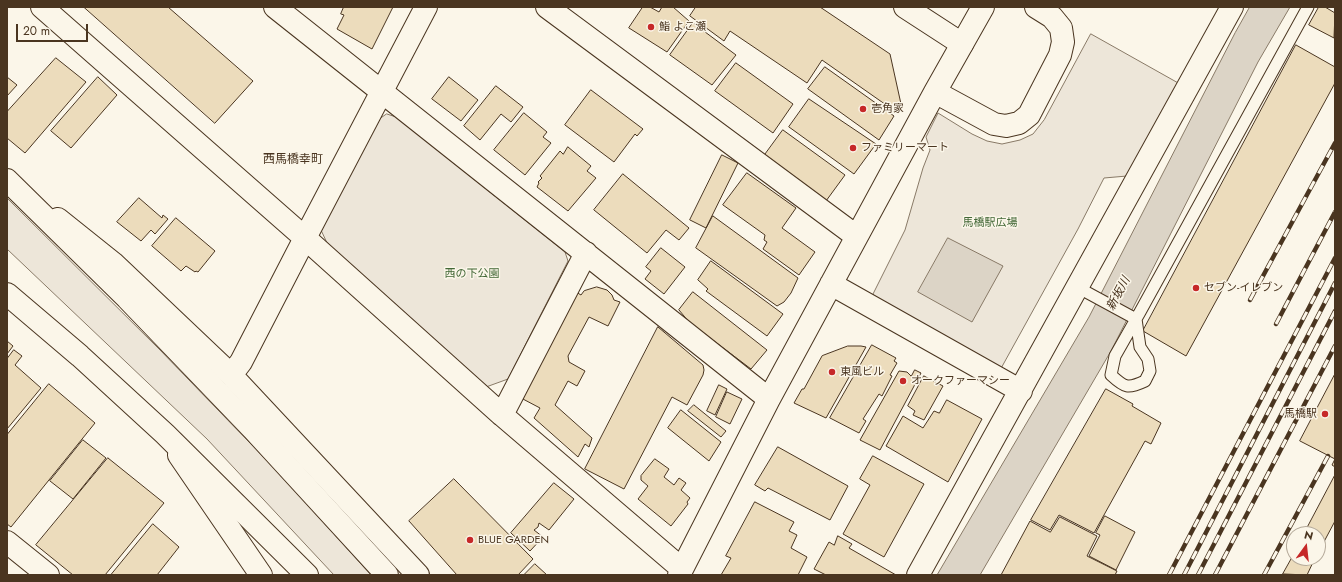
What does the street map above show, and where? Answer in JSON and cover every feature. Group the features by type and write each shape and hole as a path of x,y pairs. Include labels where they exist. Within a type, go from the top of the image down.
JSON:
{"street":[{"path":"42,7 305,238 680,572 769,399 856,236 983,7"},
{"path":"275,7 769,399"},
{"path":"231,375 241,362 426,7"},
{"path":"547,7 856,236"},
{"path":"905,7 962,44"},
{"path":"935,92 994,124 1006,126 1019,123 1029,115 1060,55 1063,42 1061,28 1052,17 1036,7"},
{"path":"918,575 1133,183 1232,7"},
{"path":"7,180 112,262 231,375 418,575"},
{"path":"7,180 127,298 253,429 387,575"},
{"path":"502,415 586,253"},
{"path":"831,284 1020,391"},
{"path":"7,294 80,356 165,434 307,575"},
{"path":"165,434 257,574"},
{"path":"7,542 48,575"}],"lane":[{"path":"1136,319 1140,347 1148,359 1150,371 1145,381 1132,387 1122,386 1111,375 1115,356 1308,7"},
{"path":"1077,287 1136,319"}],"green space":[{"name":"馬橋駅広場","path":"1091,34 1180,84 1127,176 1104,178 1078,229 999,372 876,305 873,294 905,230 923,168 930,150 926,137 938,113 972,134 987,141 1002,144 1020,140 1033,134 1044,120"},
{"name":"西の下公園","path":"387,114 396,117 565,252 568,261 508,379 486,387 328,245 320,228 378,120"},
{"path":"7,198 160,350 278,472 371,575 334,575 207,439 7,249"}],"water":[{"name":"新坂川","path":"1250,7 1290,7 1258,62 1111,351 980,575 937,575 1089,317 1235,33"},
{"path":"948,238 1003,266 972,322 918,292"}],"building":[{"path":"84,7 168,7 253,81 215,123"},
{"path":"344,7 393,7 372,49 337,29 344,15 341,14"},
{"path":"643,7 650,7 659,12 662,7 673,7 689,21 667,52 629,28"},
{"path":"696,7 820,7 890,54 901,104 889,107 822,60 807,83 730,31 724,41 690,16"},
{"path":"1319,7 1325,7 1335,13 1334,38 1309,25"},
{"path":"693,23 736,55 712,85 670,55"},
{"path":"1296,45 1335,67 1335,83 1186,356 1143,331"},
{"path":"56,58 86,82 25,153 7,138 7,112"},
{"path":"736,63 793,104 773,133 715,91"},
{"path":"825,67 894,116 879,140 808,89"},
{"path":"7,77 17,85 7,96"},
{"path":"98,77 117,95 71,148 51,131"},
{"path":"449,77 478,100 461,121 432,99"},
{"path":"496,86 523,107 511,122 501,114 480,140 464,126"},
{"path":"591,90 643,129 637,136 635,134 614,162 565,125"},
{"path":"809,99 876,144 854,174 789,127"},
{"path":"524,113 547,132 543,137 551,143 525,175 494,150"},
{"path":"783,130 845,175 826,201 764,156"},
{"path":"568,147 591,166 587,171 596,178 568,211 537,187 538,182 542,178 540,176 560,151 563,154"},
{"path":"722,155 738,163 706,228 690,220"},
{"path":"747,173 796,208 782,228 815,252 799,275 763,249 767,242 764,240 765,235 723,205"},
{"path":"623,174 689,228 679,240 666,230 647,253 594,210"},
{"path":"139,198 162,218 163,215 168,219 155,234 151,230 141,241 117,222"},
{"path":"713,216 798,278 791,293 784,302 777,306 696,248"},
{"path":"176,218 215,251 198,272 195,272 186,266 181,271 152,246"},
{"path":"661,248 685,267 664,294 645,279 651,271 646,267"},
{"path":"711,261 783,314 767,336 706,291 708,289 698,280"},
{"path":"597,287 607,290 612,295 614,300 620,302 608,326 589,317 568,356 569,362 585,371 577,386 568,381 555,405 592,438 589,447 585,444 578,457 534,418 540,408 521,398 576,292 581,295 584,291"},
{"path":"693,292 767,350 751,369 689,322 679,310"},
{"path":"658,327 703,365 703,375 687,405 672,397 624,489 585,469"},
{"path":"7,341 13,346 7,354"},
{"path":"872,345 896,358 894,361 897,363 890,375 892,376 882,396 879,394 863,419 866,421 859,433 830,418"},
{"name":"東風ビル","path":"848,346 866,347 826,418 794,403 802,389 804,389 822,356"},
{"path":"14,350 22,356 15,365 41,388 7,429 7,359"},
{"path":"915,370 921,373 880,450 860,440 899,371 907,372 911,376"},
{"name":"馬橋駅","path":"1335,374 1335,459 1300,441"},
{"path":"924,376 943,386 924,420 913,415 915,411 908,406"},
{"path":"49,384 95,423 11,527 7,524 7,435"},
{"path":"719,385 727,389 715,415 707,411"},
{"path":"1106,389 1133,404 1132,406 1161,423 1151,444 1145,441 1094,533 1059,515 1050,530 1031,520"},
{"path":"727,392 742,399 730,424 716,417"},
{"path":"947,400 982,419 948,482 886,446 903,416 923,428 934,411 939,413"},
{"path":"694,405 726,431 721,437 688,411"},
{"path":"681,410 721,442 709,461 668,428"},
{"path":"83,440 106,458 73,499 50,481"},
{"path":"778,447 848,486 830,520 768,488 765,491 755,485"},
{"path":"873,456 924,484 884,557 843,534 870,485 860,479"},
{"path":"108,458 164,503 105,575 73,575 36,545"},
{"path":"655,459 669,469 664,477 674,485 679,478 686,483 681,490 690,498 687,502 688,504 671,526 638,499 648,486 641,480 641,476"},
{"path":"1335,459 1335,467 1332,465"},
{"path":"1335,475 1335,521 1326,538 1326,526 1308,526"},
{"name":"BLUE GARDEN","path":"454,479 533,559 518,575 457,575 409,521"},
{"path":"554,483 574,499 549,530 539,523 538,527 534,530 543,537 530,551 511,533"},
{"path":"755,502 794,522 789,531 797,535 791,548 807,557 798,575 721,575 731,558 726,556"},
{"path":"1105,516 1135,532 1116,570 1089,556 1100,535 1096,533"},
{"path":"1060,517 1097,536 1087,556 1117,571 1115,575 1001,575 1030,521 1050,532"},
{"path":"153,524 179,547 157,575 111,575"},
{"path":"838,536 852,544 849,548 896,575 826,575 814,569 829,542 834,545"},
{"path":"535,564 547,575 524,575"},
{"path":"1287,566 1311,566 1307,575 1283,574"}],"railway":[{"path":"1250,300 1335,143"},
{"path":"1276,324 1335,212"},
{"path":"1169,575 1335,258"},
{"path":"1184,575 1335,283"},
{"path":"1198,575 1335,311"},
{"path":"1215,575 1335,346"},
{"path":"1264,575 1328,456"}],"place":[{"name":"鮨 よこ瀬","path":"651,27"},
{"name":"壱角家","path":"863,109"},
{"name":"ファミリーマート","path":"853,148"},
{"name":"セブン-イレブン","path":"1196,288"},
{"name":"東風ビル","path":"832,372"},
{"name":"オークファーマシー","path":"903,381"},
{"name":"馬橋駅","path":"1325,414"},
{"name":"BLUE GARDEN","path":"470,540"}],"district":[{"name":"西馬橋幸町","path":"293,160"}]}
